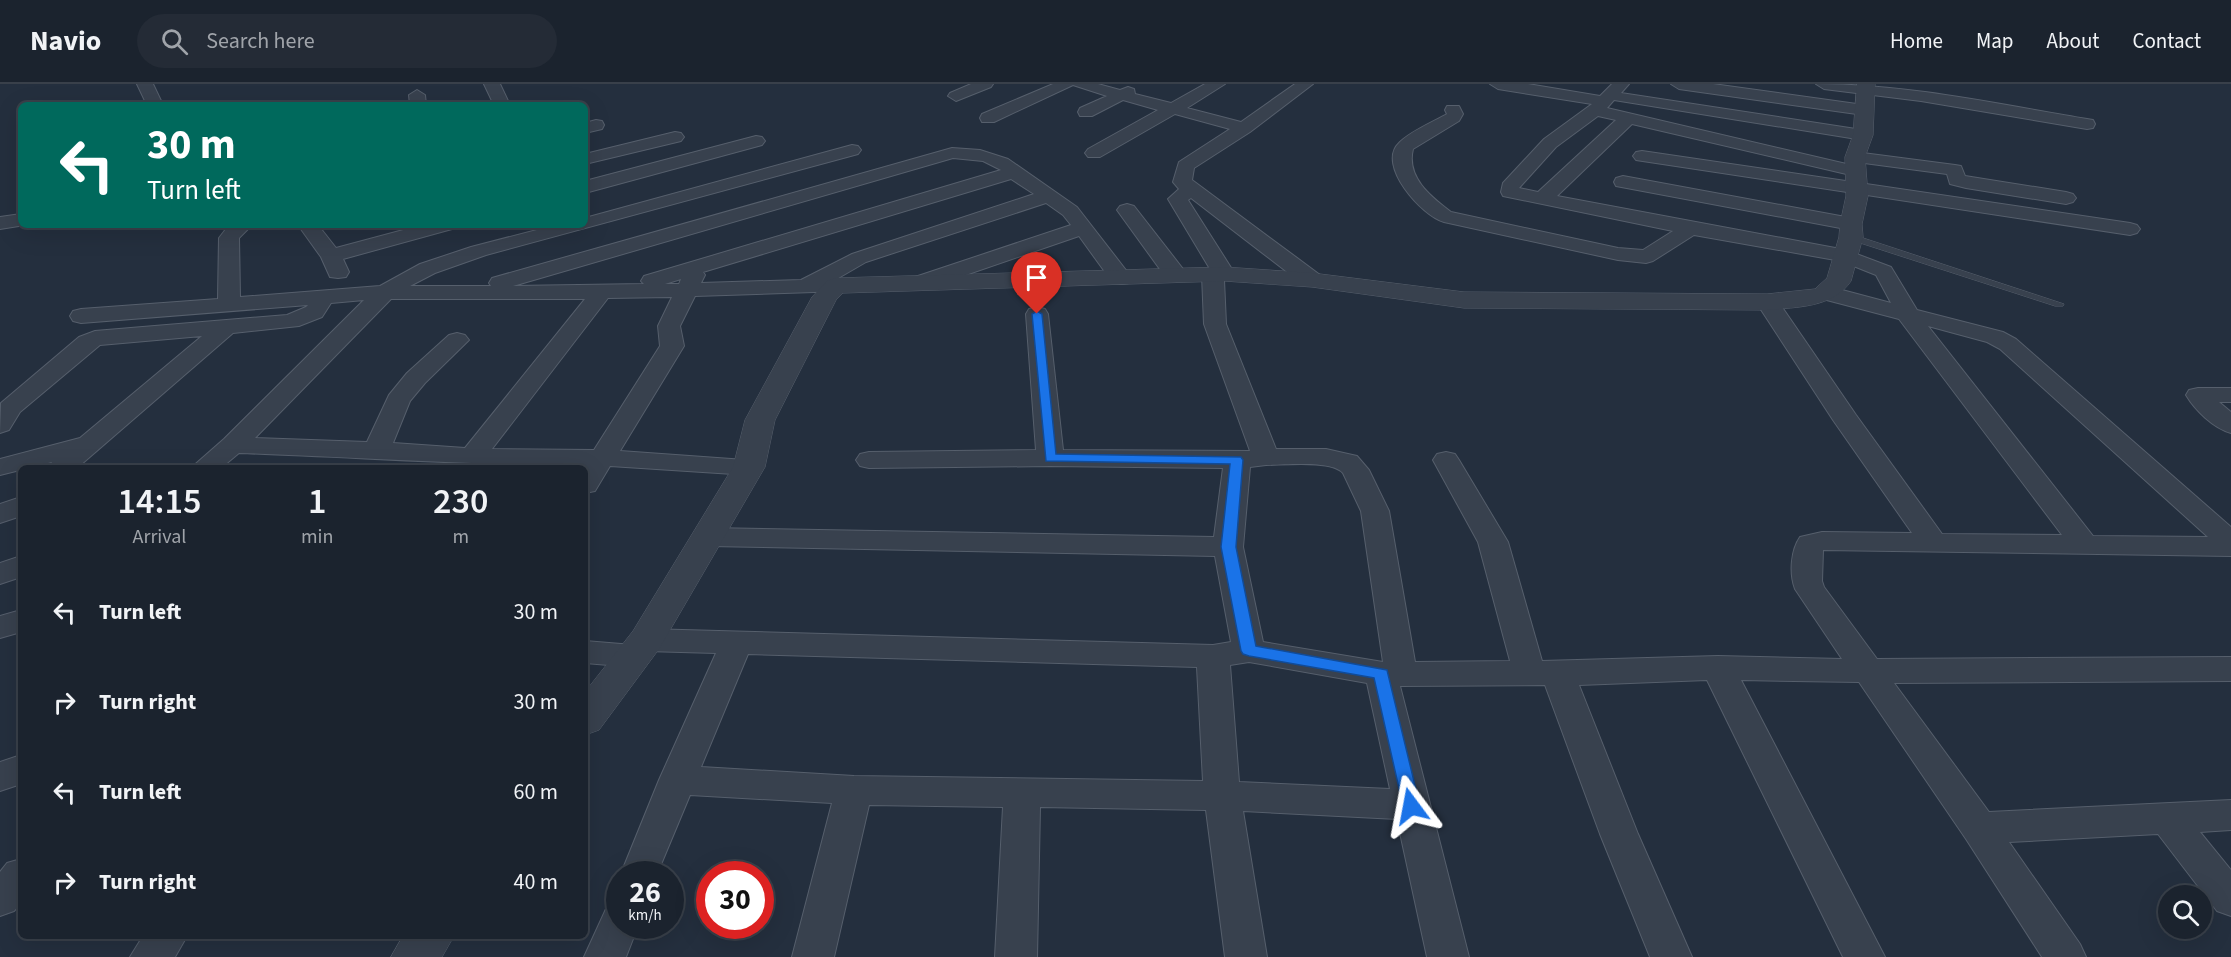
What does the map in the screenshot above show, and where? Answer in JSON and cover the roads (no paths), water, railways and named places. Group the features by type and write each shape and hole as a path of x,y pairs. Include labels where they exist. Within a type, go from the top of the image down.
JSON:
{"street":[{"path":"145,84 154,102"},
{"path":"492,84 501,102"},
{"path":"956,96 985,84"},
{"path":"988,118 1066,84"},
{"path":"1080,84 1244,128"},
{"path":"1086,112 1143,84"},
{"path":"1094,153 1217,84"},
{"path":"1305,84 1244,128 1185,166 1182,182 1312,280"},
{"path":"1498,84 1609,96 1858,163 2130,229"},
{"path":"1590,84 1609,96 1629,117 1858,163"},
{"path":"1679,84 1921,96 2087,123"},
{"path":"1824,84 1865,95"},
{"path":"1827,293 1839,281 1849,239 1857,196 1865,95"},
{"path":"1609,96 1550,143 1509,189 1515,194 1690,228 1849,239"},
{"path":"1453,110 1455,114 1453,117 1405,146 1403,150 1403,171 1423,199 1444,216 1606,252 1646,257 1690,228"},
{"path":"1542,199 1629,117"},
{"path":"588,158 675,137"},
{"path":"588,186 756,141"},
{"path":"588,223 852,150"},
{"path":"466,293 952,153 1001,160 1070,211 1120,278"},
{"path":"1642,156 1858,163 1955,171 1957,180 2067,198"},
{"path":"472,457 611,292 1007,174 1018,174"},
{"path":"1623,182 1849,239 1884,271 1908,314 2084,544"},
{"path":"1190,189 1178,199 1218,275 1215,324 1266,457"},
{"path":"821,286 859,258 1048,196"},
{"path":"1127,210 1175,274"},
{"path":"0,223 18,220"},
{"path":"65,465 227,315 229,238 231,233 238,228"},
{"path":"311,228 331,256 345,286 359,294"},
{"path":"331,256 434,228"},
{"path":"208,465 233,445 385,292 414,274 443,263 569,228"},
{"path":"917,284 1083,228"},
{"path":"588,481 672,346 669,326 685,290 699,267"},
{"path":"81,316 227,315 302,318 314,312 324,297 385,292 611,292 1120,278 1175,274 1312,280 1464,300 1767,302 1808,298 1827,293 1995,337 2008,344 2231,542"},
{"path":"588,716 640,648 709,537 749,467 760,420 825,297 821,286"},
{"path":"1767,302 1846,420 1934,542"},
{"path":"1037,314 1050,458"},
{"path":"0,425 10,408 87,342 95,338 227,315"},
{"path":"377,450 398,400 416,378 457,340"},
{"path":"2231,395 2198,395 2231,425"},
{"path":"0,467 87,444"},
{"path":"233,445 377,450 472,457 604,458 749,467"},
{"path":"869,460 1050,458 1237,460 1266,457 1326,457 1348,462 1355,470 1375,511 1391,674 1411,806 1448,957"},
{"path":"1237,460 1228,547 1249,651"},
{"path":"1446,460 1493,542 1543,673 1619,834 1671,957"},
{"path":"0,514 18,507"},
{"path":"709,537 1228,547"},
{"path":"2065,957 1979,828 1808,585 1810,543 1822,541 1934,542 2231,547"},
{"path":"0,574 18,567"},
{"path":"0,627 18,622"},
{"path":"643,861 736,644"},
{"path":"588,652 736,644 1213,656 1249,651 1391,674 1718,668 1868,671 2231,669"},
{"path":"1213,656 1222,796 1246,957"},
{"path":"1718,668 1864,957"},
{"path":"0,777 18,770"},
{"path":"677,780 854,790 1222,796 1411,806"},
{"path":"813,957 854,790"},
{"path":"1016,957 1022,793"},
{"path":"1979,828 2231,815"},
{"path":"2168,819 2231,899"},
{"path":"0,899 18,878"},
{"path":"151,957 165,939"},
{"path":"415,957 428,939"},
{"path":"605,957 612,939"}],"lane":[{"path":"1849,239 2060,304"}]}
